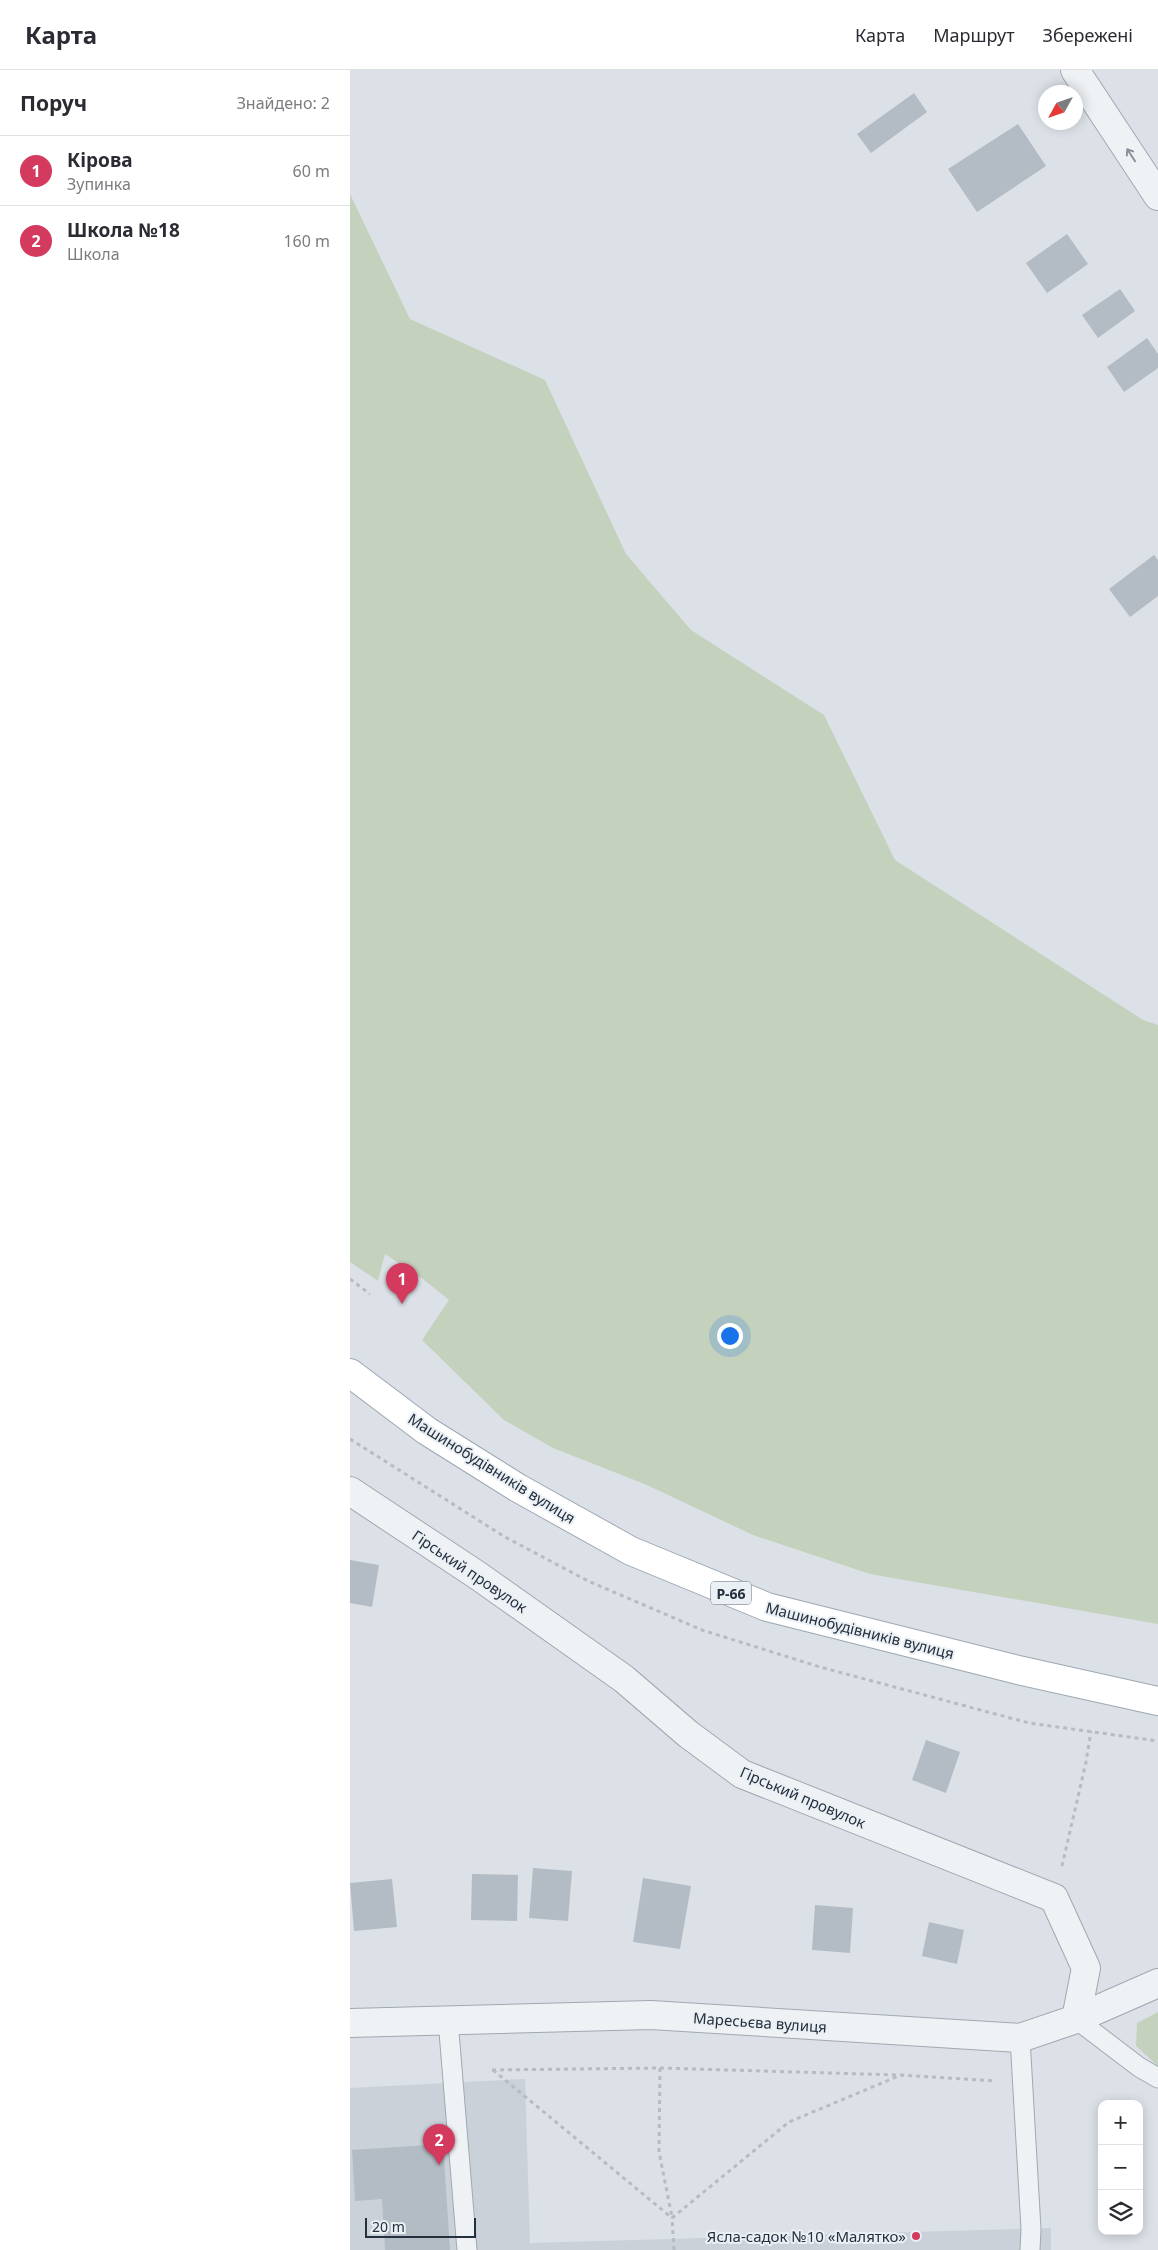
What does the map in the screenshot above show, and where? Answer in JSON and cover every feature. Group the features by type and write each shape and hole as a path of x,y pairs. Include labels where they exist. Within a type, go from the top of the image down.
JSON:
{"main road":[{"name":"Машинобудівників вулиця","path":"350,1373 427,1430 544,1502 631,1551 767,1608 1018,1670 1158,1701"}],"street":[{"path":"1075,70 1158,196"},
{"name":"Гірський провулок","path":"350,1491 478,1575 624,1679 688,1734 742,1774 1054,1898"},
{"path":"1054,1898 1086,1968 1076,2019"},
{"name":"Маресьєва вулиця","path":"350,2023 651,2015 1020,2038 1076,2019 1158,1983"}],"lane":[{"path":"1076,2019 1139,2067 1158,2078"},
{"path":"448,2020 467,2250"},
{"path":"1020,2038 1031,2229 1030,2250"}],"path":[{"path":"350,1279 370,1294"},
{"path":"1054,1898 1086,1762 1091,1731"},
{"path":"672,2218 492,2070 660,2068 901,2075 1023,2083"},
{"path":"660,2068 659,2152 672,2218 674,2250"},
{"path":"672,2218 789,2122 901,2075"}],"shaded area":[{"path":"525,2079 530,2243 1051,2228 1051,2250 350,2250 350,2088"}],"green space":[{"path":"350,194 410,319 545,380 626,554 691,630 824,715 895,860 1143,1020 1158,1025 1158,1624 870,1574 753,1535 647,1485 553,1448 504,1420 422,1340 449,1300 423,1279 385,1254 378,1281 350,1262"},
{"path":"1158,2012 1158,2066 1136,2046 1137,2023"}],"building":[{"path":"914,93 927,112 871,153 857,134"},
{"path":"1018,124 1046,166 977,212 948,169"},
{"path":"1067,234 1088,264 1047,293 1026,263"},
{"path":"1120,289 1135,311 1098,338 1082,315"},
{"path":"1147,338 1158,354 1158,368 1124,392 1107,367"},
{"path":"1154,555 1158,560 1158,596 1130,617 1109,589"},
{"path":"350,1560 379,1565 372,1607 350,1603"},
{"path":"926,1740 960,1752 946,1793 912,1780"},
{"path":"533,1868 572,1871 568,1921 529,1918"},
{"path":"472,1874 518,1875 517,1921 471,1920"},
{"path":"643,1878 691,1886 680,1949 633,1942"},
{"path":"392,1879 397,1927 354,1931 350,1883"},
{"path":"815,1905 853,1908 850,1953 812,1950"},
{"path":"929,1922 964,1930 957,1964 922,1956"},
{"path":"443,2144 450,2250 385,2250 382,2199 355,2201 352,2150"}],"place":[{"name":"Кірова","path":"402,1304"},
{"name":"Школа №18","path":"439,2165"},
{"name":"Ясла-садок №10 «Малятко»","path":"916,2236"}]}
